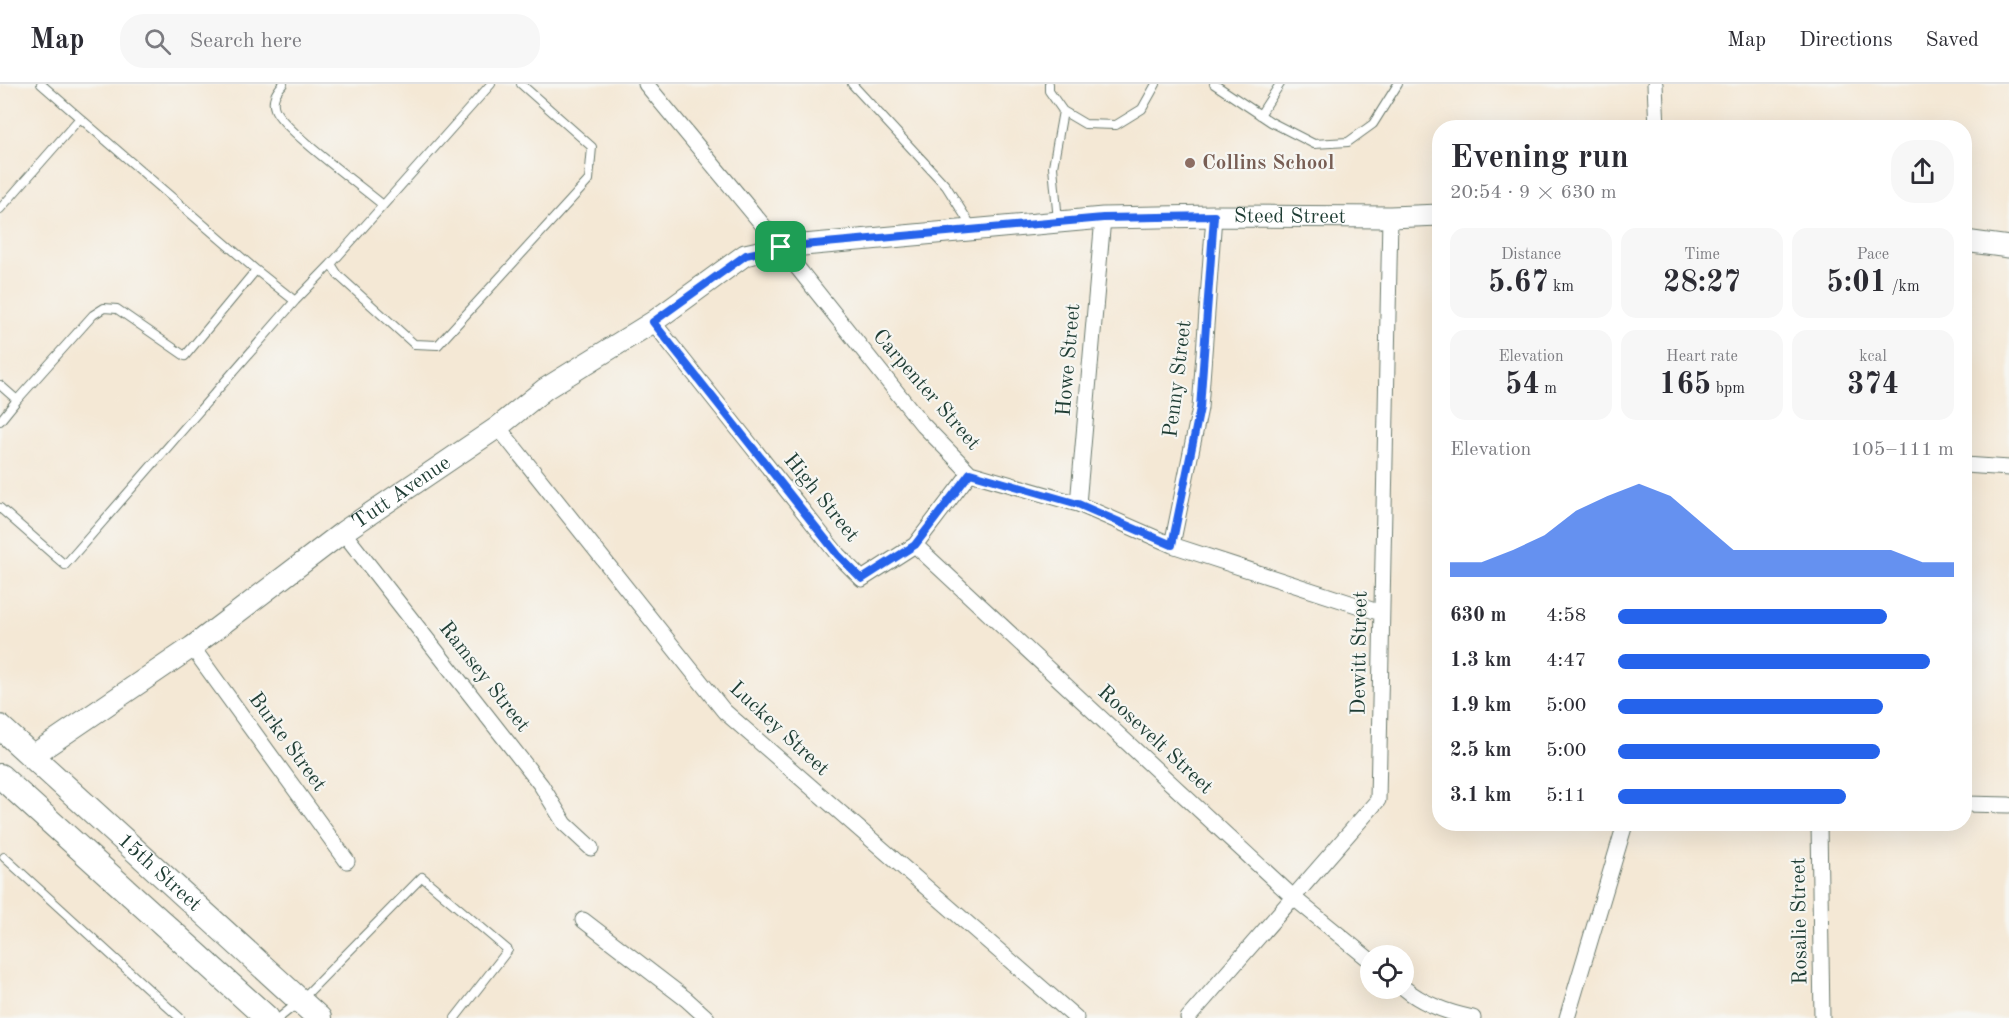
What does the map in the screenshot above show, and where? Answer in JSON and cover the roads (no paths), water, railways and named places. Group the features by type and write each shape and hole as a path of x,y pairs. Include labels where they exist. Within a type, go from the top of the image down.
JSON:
{"main road":[{"name":"15th Street","path":"0,727 319,1018"},
{"name":"15th Street","path":"0,776 267,1018"}],"street":[{"name":"Carpenter Street","path":"646,84 781,247 922,424 970,473 1078,504 1172,545 1381,613"},
{"path":"1655,84 1657,120"},
{"name":"Steed Street","path":"781,247 1103,218 1432,215"},
{"name":"Penny Street","path":"1172,545 1200,408 1214,216"},
{"name":"Dewitt Street","path":"1188,1018 1378,800 1390,217"},
{"name":"Howe Street","path":"1078,504 1103,218"},
{"path":"1972,242 2009,247"},
{"name":"Tutt Avenue","path":"32,756 192,647 344,532 498,427 545,390 653,322 746,255 781,247"},
{"name":"High Street","path":"653,322 838,555 862,579 915,545 970,473"},
{"name":"Luckey Street","path":"498,427 724,711 1076,1018"},
{"path":"1972,465 2009,468"},
{"name":"Ramsey Street","path":"344,532 541,785 565,824 591,848"},
{"name":"Roosevelt Street","path":"915,545 1294,898 1360,952"},
{"name":"Burke Street","path":"192,647 347,861"},
{"path":"1972,804 2009,805"},
{"path":"1567,1018 1623,831"},
{"name":"Rosalie Street","path":"1819,831 1822,1018"},
{"path":"583,920 686,999 707,1018"},
{"path":"1414,996 1453,1014 1473,1018"}],"lane":[{"path":"41,84 295,301"},
{"path":"283,84 275,93 274,108 281,119 382,205"},
{"path":"0,508 65,565 295,301 331,264 491,84"},
{"path":"331,264 338,275 414,344 438,345 589,180 592,147 521,84"},
{"path":"852,84 946,186 974,230"},
{"path":"1048,84 1049,91 1063,111 1085,124 1116,125 1142,110 1156,84"},
{"path":"1214,84 1260,115 1314,144 1348,142 1373,124 1398,84"},
{"path":"1260,115 1280,84"},
{"path":"1059,223 1053,167 1063,111"},
{"path":"0,209 80,118"},
{"path":"0,421 93,315 104,308 117,309 185,356 256,270"},
{"path":"0,385 17,400"},
{"path":"4,857 180,1018"},
{"path":"279,1018 300,1001 422,877 508,950 455,1018"}],"place":[{"name":"Collins School","path":"1190,163"}]}
